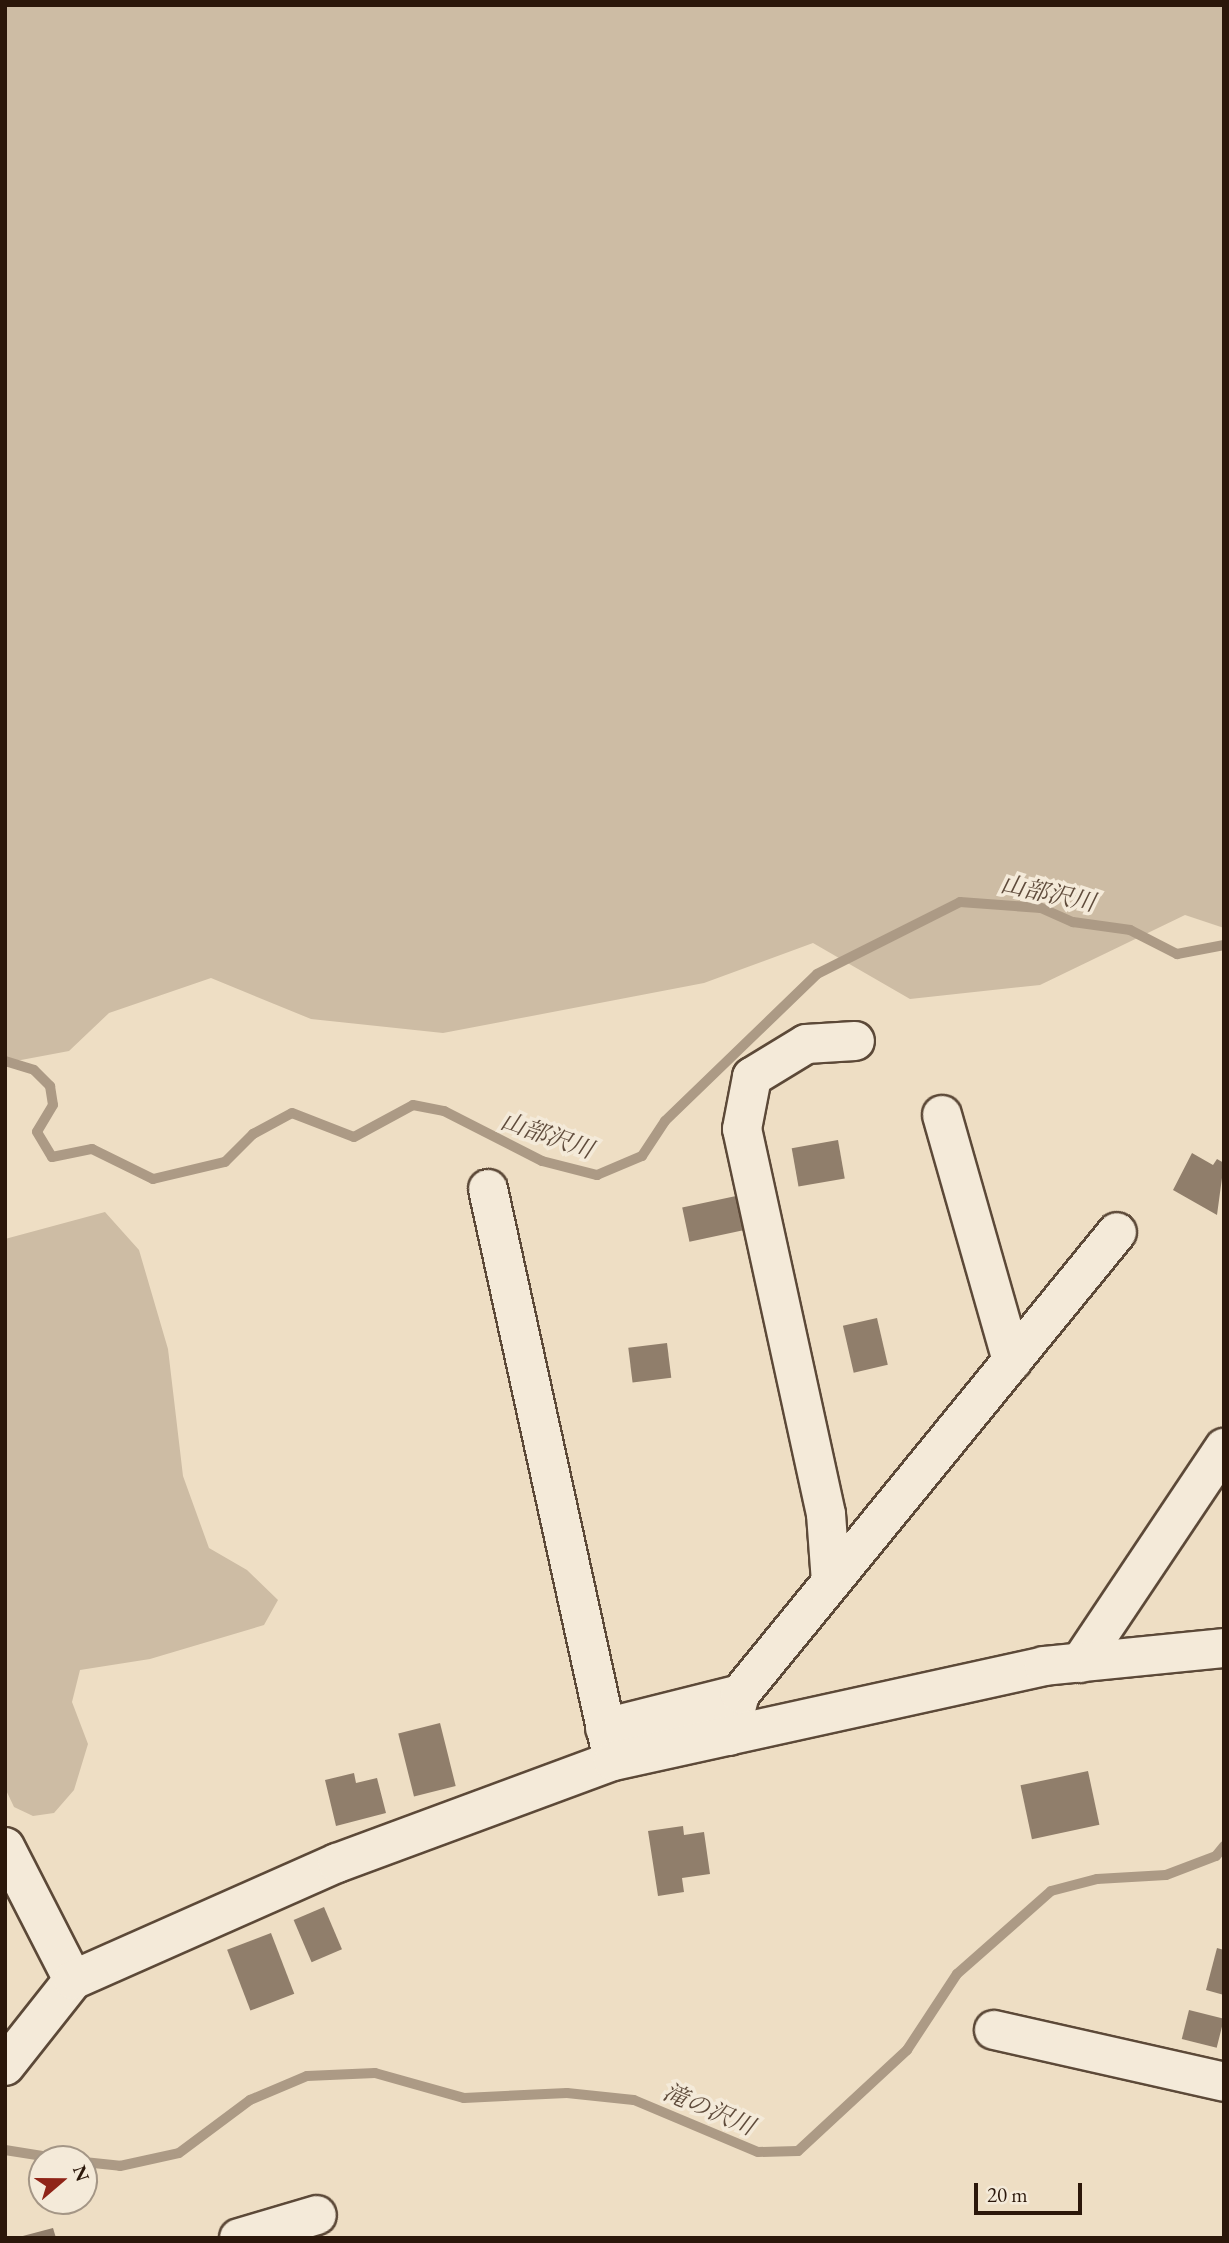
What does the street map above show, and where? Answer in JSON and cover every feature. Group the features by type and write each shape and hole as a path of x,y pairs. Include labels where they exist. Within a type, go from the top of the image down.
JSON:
{"street":[{"path":"831,1582 826,1514 742,1129 752,1077 806,1044 855,1041"},
{"path":"942,1115 1012,1361"},
{"path":"488,1189 609,1745"},
{"path":"729,1735 740,1694 1117,1232"},
{"path":"1080,1662 1224,1448"},
{"path":"609,1745 729,1735 1080,1662 1224,1648"},
{"path":"5,2066 73,1980 609,1745 740,1694"},
{"path":"5,1847 73,1980"},
{"path":"994,2030 1224,2082"},
{"path":"239,2238 317,2215"}],"shaded area":[{"path":"5,5 1224,5 1224,928 1185,915 1040,985 910,999 813,943 704,983 443,1033 311,1019 211,978 109,1013 69,1051 5,1063"},
{"path":"105,1212 139,1250 168,1349 183,1476 209,1548 247,1570 278,1600 264,1625 150,1659 80,1670 72,1702 88,1744 74,1790 54,1813 33,1816 14,1807 5,1788 5,1239"}],"building":[{"path":"838,1140 845,1178 798,1187 792,1148"},
{"path":"1192,1153 1213,1165 1217,1159 1224,1163 1217,1215 1173,1190"},
{"path":"736,1196 743,1230 689,1242 682,1207"},
{"path":"877,1318 888,1365 854,1373 843,1326"},
{"path":"667,1343 671,1378 633,1382 628,1348"},
{"path":"440,1723 456,1786 414,1796 398,1733"},
{"path":"1088,1771 1099,1825 1032,1839 1021,1785"},
{"path":"354,1773 356,1783 377,1778 386,1813 336,1826 325,1780"},
{"path":"683,1826 684,1835 704,1832 710,1874 682,1878 684,1892 658,1896 648,1831"},
{"path":"324,1907 342,1949 312,1962 294,1920"},
{"path":"271,1933 294,1994 250,2011 227,1950"},
{"path":"1217,1948 1224,1950 1224,1995 1206,1990"},
{"path":"1189,2010 1224,2019 1217,2048 1182,2039"},
{"path":"53,2228 56,2238 19,2238 19,2237"}],"waterway":[{"name":"山部沢川","path":"5,1061 34,1070 50,1086 53,1105 37,1132 52,1157 92,1149 153,1179 225,1162 253,1134 292,1113 354,1137 413,1105 444,1111 542,1161 597,1175 642,1156 665,1121 817,974 960,902 1041,908 1073,922 1130,930 1177,954 1224,945"},
{"name":"滝の沢川","path":"98,2164 120,2166 179,2153 250,2100 307,2076 375,2073 464,2098 567,2093 634,2100 758,2152 798,2151 907,2050 957,1974 1051,1891 1097,1879 1166,1875 1216,1856 1224,1846"},
{"name":"滝の沢川","path":"5,2150 28,2154"}]}
